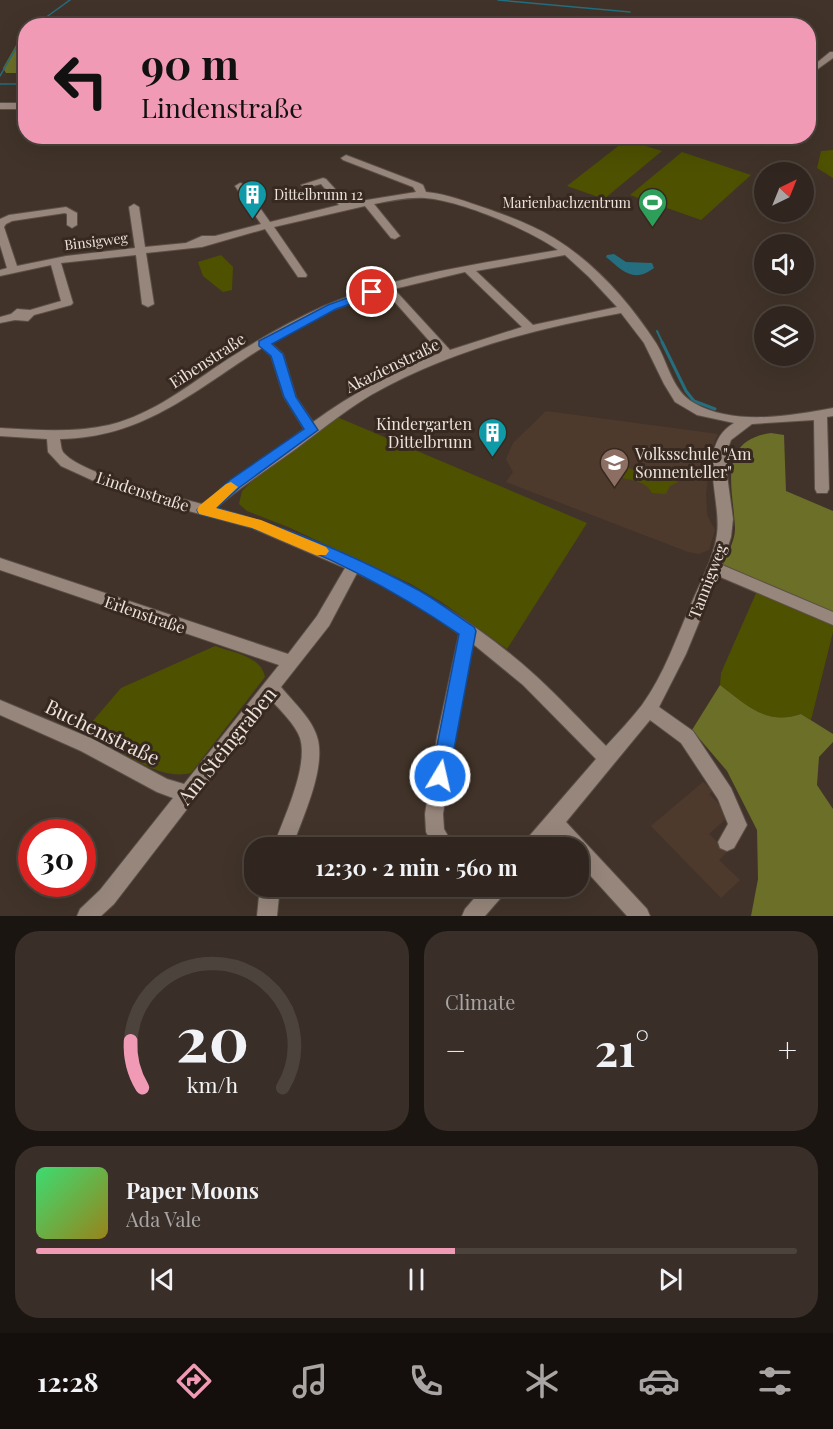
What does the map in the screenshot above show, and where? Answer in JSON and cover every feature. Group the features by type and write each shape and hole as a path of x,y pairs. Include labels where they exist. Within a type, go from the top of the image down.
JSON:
{"street":[{"path":"816,68 833,54"},
{"path":"0,106 18,106"},
{"name":"Binsigweg","path":"346,158 416,185 420,188 422,195"},
{"path":"306,185 323,181 345,206"},
{"path":"240,186 302,275"},
{"name":"Binsigweg","path":"0,273 55,261 191,243 202,244 345,206 395,196 422,195 458,201 509,220 553,242 601,283 652,345 677,396 700,411 748,420"},
{"path":"367,202 395,236"},
{"name":"Binsigweg","path":"134,207 148,304"},
{"path":"13,270 0,232 2,222 9,218 66,210 72,213 72,225"},
{"name":"Eibenstraße","path":"0,432 53,436 109,429 148,416 185,395 263,343 332,307 387,287 467,268 566,252"},
{"name":"Binsigweg","path":"0,320 15,317 21,311 30,313 67,303 55,261"},
{"path":"467,268 530,328"},
{"path":"387,287 448,355"},
{"name":"Akazienstraße","path":"204,510 235,484 369,391 448,355 530,328 623,309"},
{"path":"263,343 277,354 290,397 312,430"},
{"path":"748,420 786,419 827,413 822,489"},
{"name":"Tannigweg","path":"541,837 649,709 678,654 714,568 724,537 726,519 720,475 720,451 725,438 748,420"},
{"name":"Lindenstraße","path":"53,436 55,452 66,463 123,488 256,524 354,565 416,596 468,631 549,699 608,760"},
{"name":"Erlenstraße","path":"0,564 291,662"},
{"name":"Am Steingraben","path":"87,916 107,897 186,793 324,621 354,565"},
{"path":"714,568 833,619"},
{"path":"438,837 435,832 434,814 446,737 468,631"},
{"path":"271,688 300,724 309,741 309,762 304,784 286,837"},
{"name":"Buchenstraße","path":"0,707 87,745 163,786 186,793"},
{"path":"649,709 687,737 725,794 738,825 727,842"},
{"path":"554,822 568,837"},
{"path":"589,860 640,916"},
{"path":"267,916 269,897"},
{"path":"472,916 484,897"}],"shaded area":[{"path":"621,144 639,144 662,151 604,199 567,186"},
{"path":"833,150 833,178 817,168 821,151"},
{"path":"682,152 751,175 701,220 630,195"},
{"path":"221,255 233,267 232,290 223,292 203,276 198,262"},
{"name":"Volksschule \"Am Sonnenteller\"","path":"546,411 718,434 711,450 706,494 707,515 715,530 709,550 699,554 688,552 506,482 513,472 506,459 513,443"},
{"path":"337,417 587,523 507,649 443,603 411,584 288,527 247,511 239,504 242,491 255,478"},
{"path":"622,466 657,477 667,475 678,482 670,486 666,494 652,493 642,483 619,477"},
{"path":"757,591 833,622 833,632 811,720 801,714 777,717 758,712 720,685 721,673"},
{"path":"215,646 252,660 258,664 265,677 191,773 178,774 150,768 86,729 121,688"},
{"path":"703,782 713,791 709,794 730,815 709,834 727,852 719,860 740,880 721,898 651,826"}],"green space":[{"path":"18,42 18,73 6,73 3,68"},
{"path":"771,433 784,435 786,491 833,511 833,617 721,569 735,534 731,484 735,457 742,446 753,438"},
{"path":"720,685 758,712 777,717 801,714 833,734 833,742 819,757 817,785 833,809 833,916 751,916 758,879 757,830 727,771 692,730"}],"water":[{"path":"614,254 626,262 652,263 654,268 640,275 628,273 606,257"}],"waterway":[{"path":"45,18 70,0"},
{"path":"498,0 630,12"},
{"path":"0,76 18,44"},
{"path":"0,84 18,84"},
{"path":"657,331 663,344"},
{"path":"662,342 686,391 694,401 715,409"}],"slow traffic":[{"path":"231,487 204,510 256,524 321,551"}],"place":[{"name":"Dittelbrunn 12","path":"253,220"},
{"name":"Marienbachzentrum","path":"652,228"},
{"name":"Kindergarten Dittelbrunn","path":"493,458"},
{"name":"Volksschule \"Am Sonnenteller\"","path":"614,488"}],"route":[{"path":"372,292 332,307 263,343 277,354 290,397 312,430 235,484 204,510 286,535 354,565 416,596 468,631 453,699 440,776"}]}
